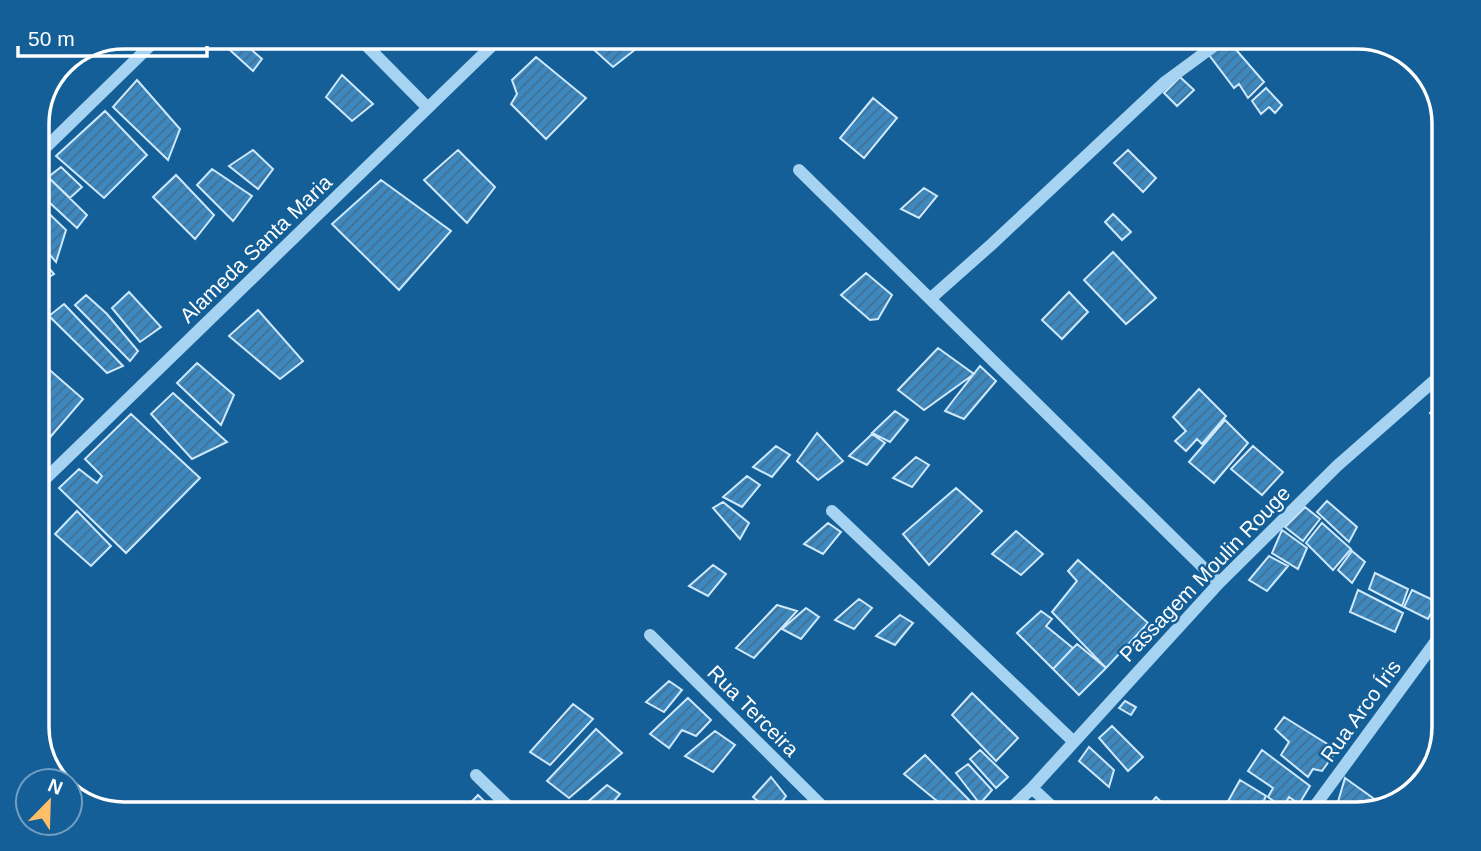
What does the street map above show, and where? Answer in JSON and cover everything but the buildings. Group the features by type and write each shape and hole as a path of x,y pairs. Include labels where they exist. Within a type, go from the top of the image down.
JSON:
{"street":[{"path":"49,144 147,49"},
{"path":"370,49 428,108"},
{"name":"Alameda Santa Maria","path":"49,475 489,49"},
{"path":"930,299 1165,82 1210,49"},
{"path":"799,170 1219,583"},
{"name":"Passagem Moulin Rouge","path":"1018,802 1219,583 1337,466 1432,383"},
{"path":"832,511 1074,742"},
{"name":"Rua Terceira","path":"650,635 818,802"},
{"name":"Rua Arco Íris","path":"1318,802 1432,646"},
{"path":"476,775 504,802"},
{"path":"1032,789 1047,802"}]}
